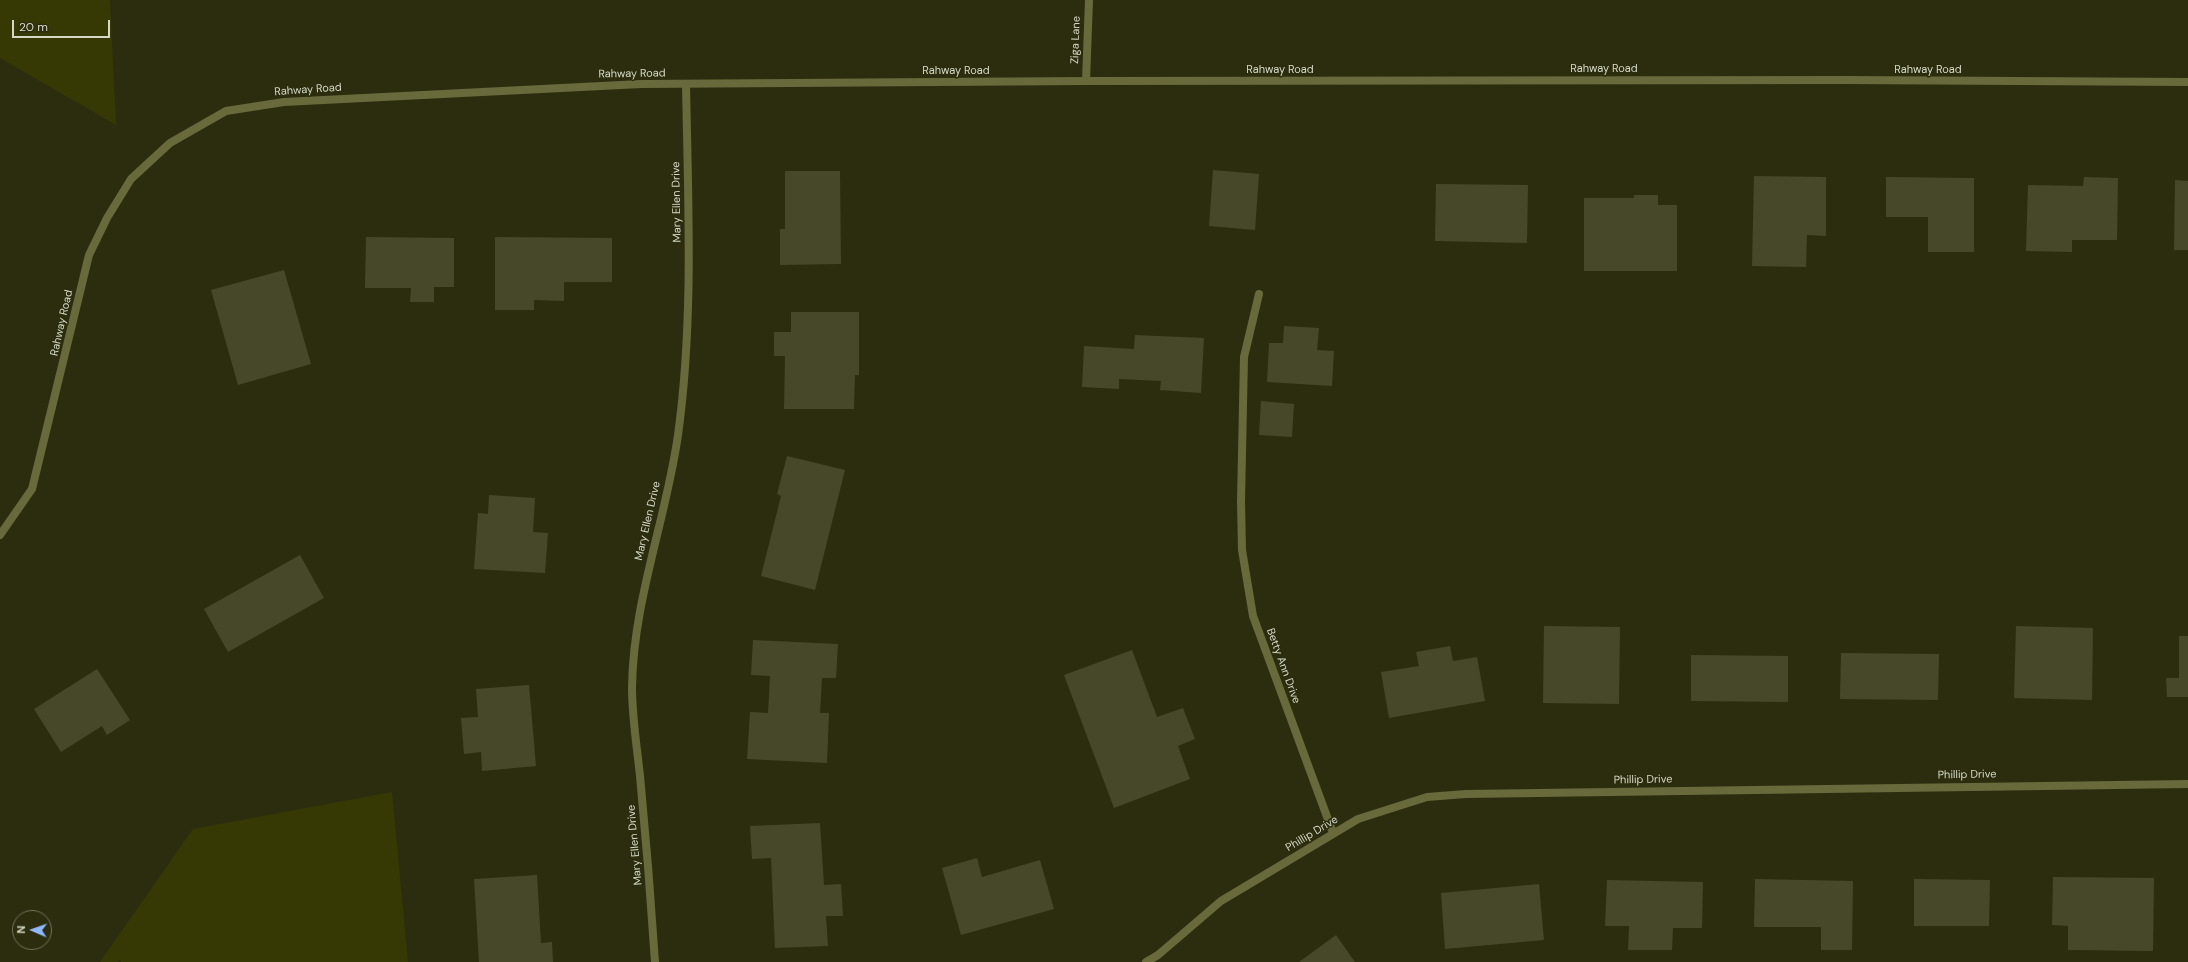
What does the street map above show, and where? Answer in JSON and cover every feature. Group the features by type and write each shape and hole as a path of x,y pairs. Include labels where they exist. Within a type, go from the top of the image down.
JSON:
{"street":[{"name":"Ziga Lane","path":"1086,81 1089,0"},
{"name":"Rahway Road","path":"0,535 32,489 89,255 107,218 131,179 170,144 226,111 284,102 641,84 1086,81 1846,80 2188,82"},
{"name":"Mary Ellen Drive","path":"655,962 632,688 639,608 647,572 657,540 678,436 686,358 688,247 686,84"},
{"name":"Betty Ann Drive","path":"1259,294 1244,357 1241,501 1242,550 1253,616 1333,833"},
{"name":"Phillip Drive","path":"1146,962 1158,956 1222,902 1333,833 1358,820 1427,797 1466,794 2188,784"}],"shaded area":[{"path":"0,0 110,0 116,125 0,58"},
{"path":"392,792 408,962 121,962 120,960 117,962 100,962 193,829"}],"building":[{"path":"1213,170 1259,174 1255,230 1209,226"},
{"path":"785,171 840,171 841,264 780,265 780,229 785,229"},
{"path":"1754,176 1826,177 1826,236 1807,235 1806,267 1752,266"},
{"path":"1886,177 1974,178 1974,252 1928,252 1928,217 1886,217"},
{"path":"2084,177 2118,178 2117,240 2072,240 2072,252 2026,251 2028,185 2083,186"},
{"path":"2175,180 2188,181 2188,250 2174,250"},
{"path":"1436,184 1528,185 1527,243 1435,241"},
{"path":"1634,195 1658,195 1658,205 1677,205 1677,271 1584,271 1584,198 1634,198"},
{"path":"366,237 454,238 454,287 434,287 434,302 410,302 411,288 365,288"},
{"path":"495,237 612,238 612,282 564,282 564,301 534,300 534,310 495,310"},
{"path":"284,270 311,364 238,385 211,290"},
{"path":"791,312 859,312 859,375 855,375 854,409 784,409 785,356 774,356 774,332 791,332"},
{"path":"1284,326 1319,328 1317,350 1334,351 1332,386 1267,382 1269,343 1283,343"},
{"path":"1135,335 1204,338 1201,393 1160,390 1161,381 1119,379 1119,389 1082,387 1084,346 1134,349"},
{"path":"1261,401 1294,404 1292,437 1259,435"},
{"path":"787,456 845,470 815,590 761,576 781,496 777,494"},
{"path":"489,495 535,498 533,532 548,533 545,573 474,569 478,513 488,514"},
{"path":"300,555 324,598 228,652 204,609"},
{"path":"1544,626 1620,627 1619,704 1543,703"},
{"path":"2016,626 2093,628 2092,700 2014,698"},
{"path":"2179,636 2188,636 2188,697 2167,697 2166,678 2179,678"},
{"path":"753,640 838,644 836,678 822,678 820,713 829,713 827,763 747,759 750,712 768,713 770,676 751,675"},
{"path":"1450,646 1453,661 1477,657 1485,701 1389,718 1381,672 1419,666 1416,652"},
{"path":"1132,650 1157,717 1183,708 1195,739 1178,746 1190,779 1114,808 1064,675"},
{"path":"1841,653 1939,654 1938,700 1840,699"},
{"path":"1691,655 1788,656 1788,702 1691,701"},
{"path":"97,669 130,720 107,735 102,726 61,752 34,709"},
{"path":"529,685 536,766 482,771 481,752 464,754 461,718 478,717 476,689"},
{"path":"820,823 824,885 841,884 843,916 826,916 828,946 775,948 771,858 752,859 750,826"},
{"path":"977,858 982,877 1040,860 1054,909 961,935 942,868"},
{"path":"537,875 541,943 552,942 553,962 479,962 474,879"},
{"path":"2053,877 2154,878 2153,951 2068,950 2068,926 2052,925"},
{"path":"1755,879 1853,881 1852,950 1821,950 1821,927 1754,927"},
{"path":"1914,879 1990,880 1989,926 1914,926"},
{"path":"1607,880 1703,882 1702,928 1673,928 1672,950 1628,950 1629,926 1605,926"},
{"path":"1539,884 1544,940 1445,949 1441,893"},
{"path":"1336,935 1355,962 1299,962"}]}
